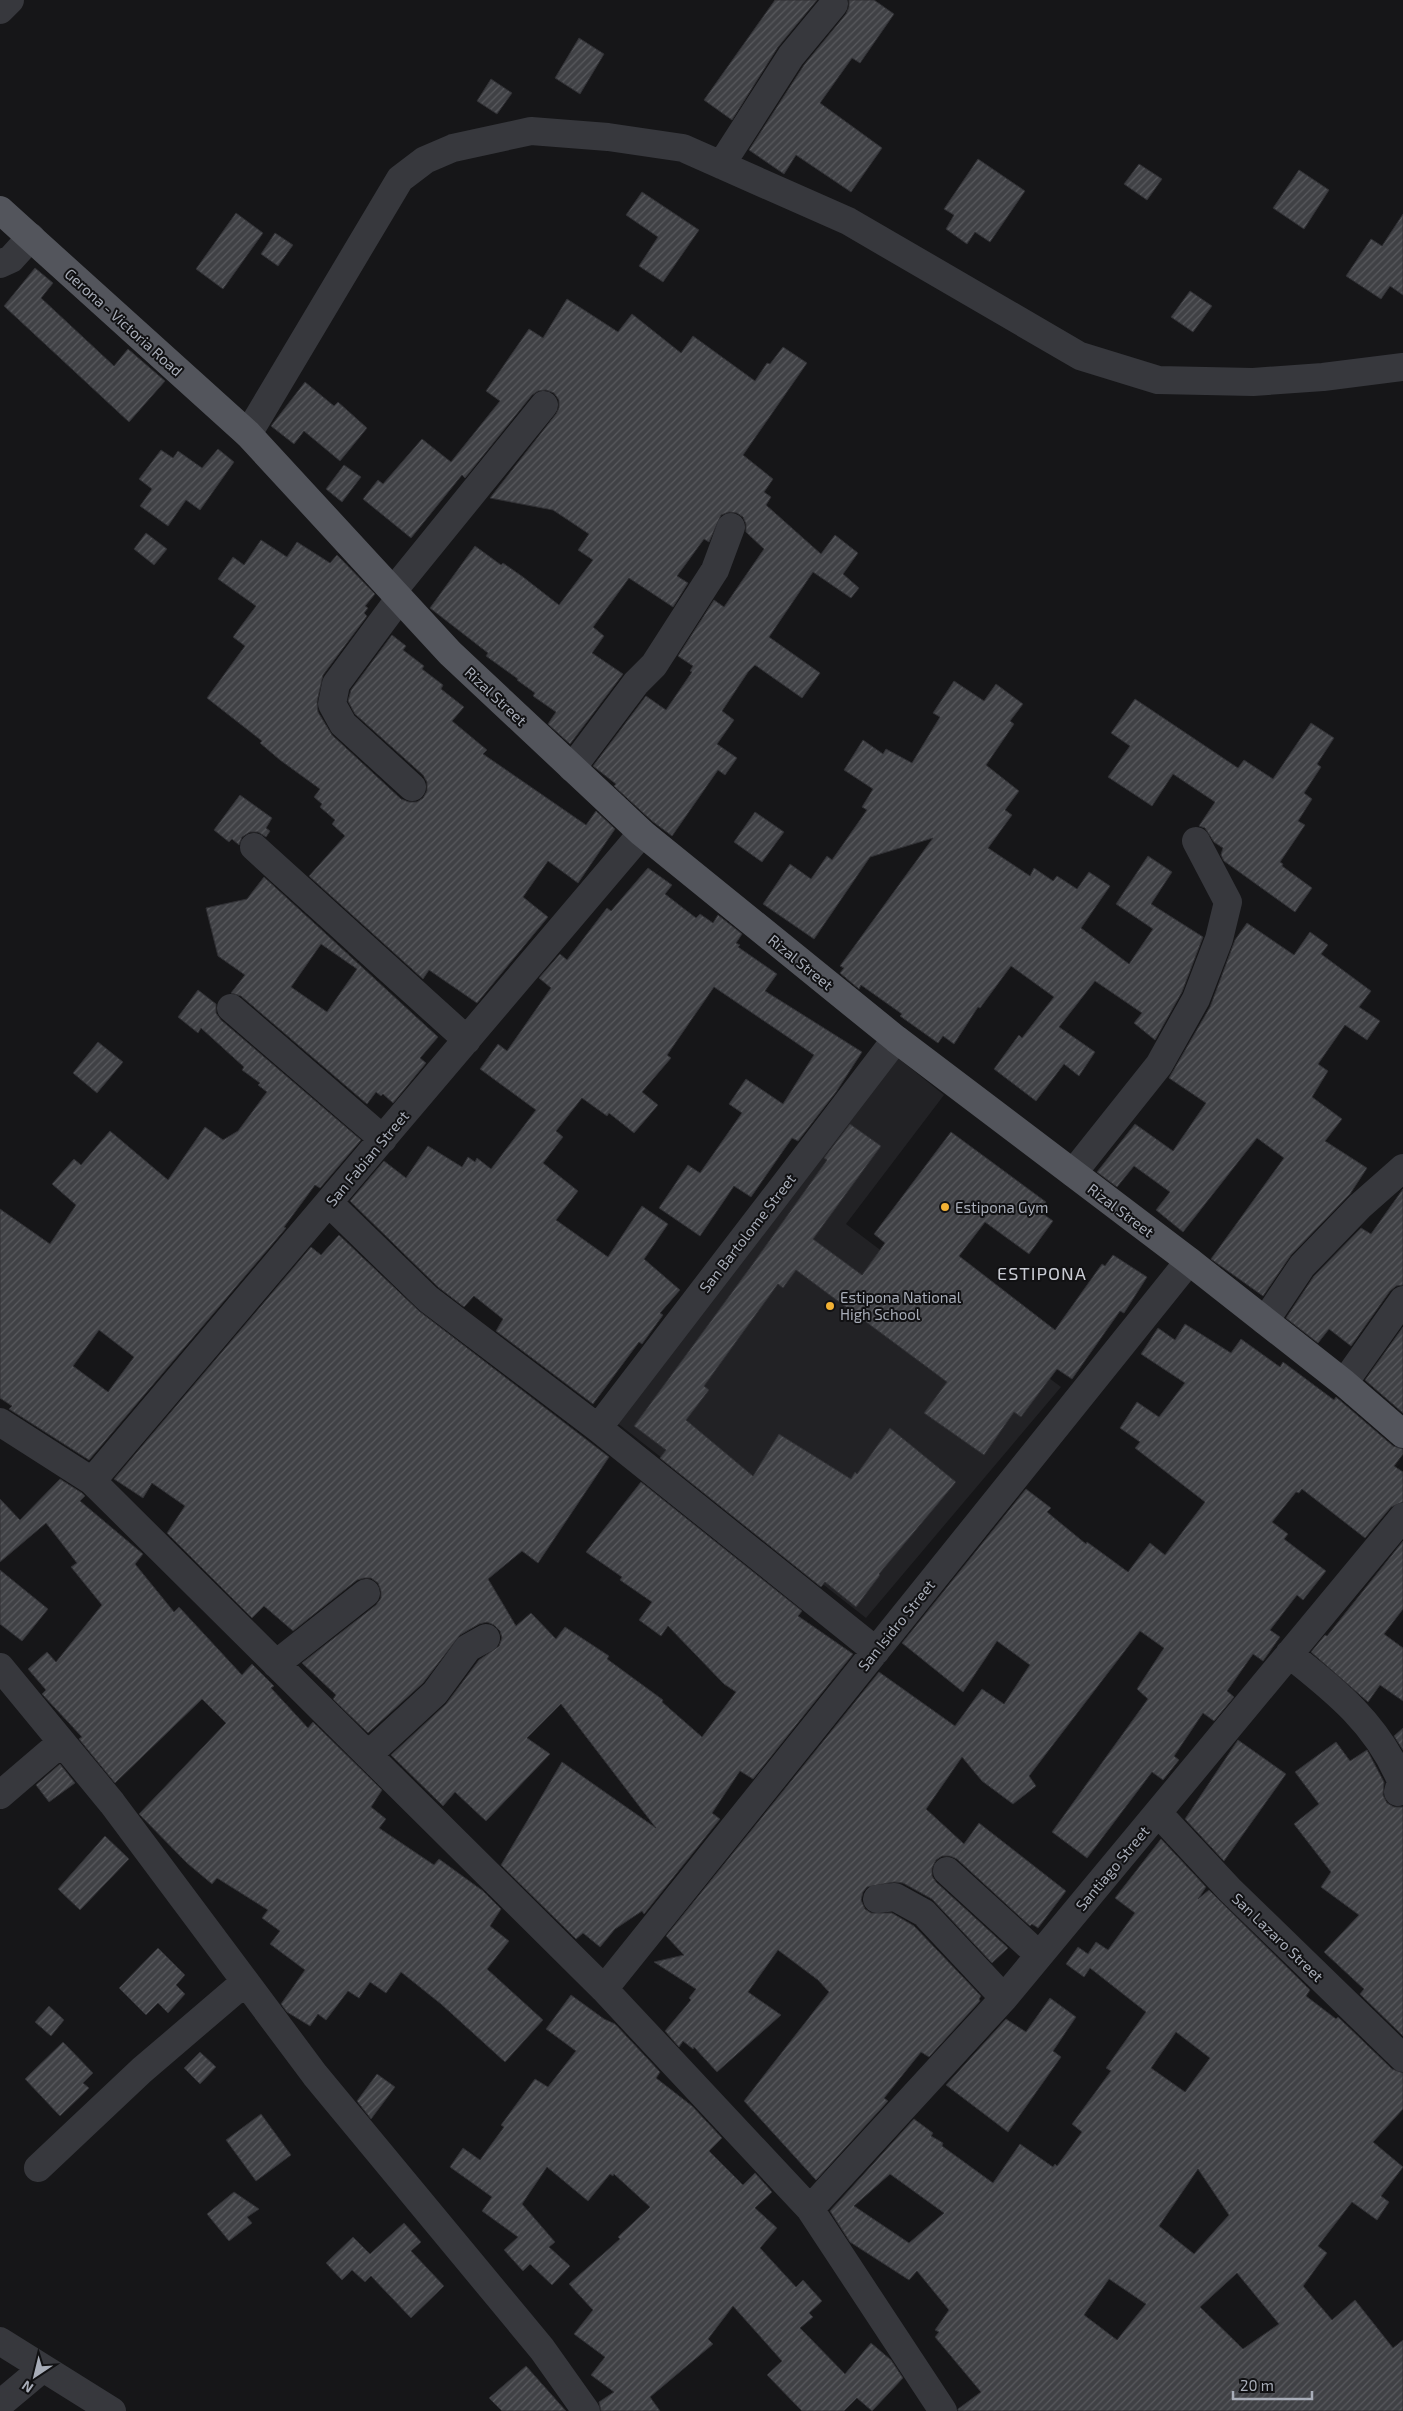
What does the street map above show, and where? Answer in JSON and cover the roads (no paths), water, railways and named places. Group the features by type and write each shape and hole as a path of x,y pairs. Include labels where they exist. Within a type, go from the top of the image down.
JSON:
{"main road":[{"name":"Gerona - Victoria Road","path":"0,210 248,434"},
{"name":"Rizal Street","path":"248,434 450,653 642,833 896,1039 1189,1261 1344,1383 1403,1434"}],"street":[{"path":"0,10 10,0"},
{"path":"721,165 791,56 834,4"},
{"path":"248,434 400,179 425,160 453,148 531,131 608,137 683,148 848,221 1080,356 1158,380 1252,382 1323,377 1403,367"},
{"path":"0,264 11,259 31,238"},
{"path":"412,787 343,724 332,704 336,684 396,595 544,405"},
{"path":"572,768 636,683 654,665 714,570 731,527"},
{"name":"San Fabian Street","path":"92,1481 642,833"},
{"path":"1073,1173 1159,1065 1196,999 1219,939 1228,902 1196,841"},
{"path":"254,847 467,1040"},
{"path":"231,1008 383,1139"},
{"name":"San Bartolome Street","path":"598,1428 896,1039"},
{"path":"1265,1321 1302,1266 1360,1206 1403,1168"},
{"path":"329,1203 428,1299 598,1428 876,1651"},
{"name":"San Isidro Street","path":"604,1989 1189,1261"},
{"path":"1344,1383 1403,1300"},
{"path":"0,1422 92,1481 604,1989 810,2209 943,2411"},
{"name":"Santiago Street","path":"810,2209 1004,1998 1403,1518"},
{"path":"276,1664 366,1593"},
{"path":"368,1755 435,1693 468,1648 486,1638"},
{"path":"1289,1654 1335,1690 1364,1718 1394,1764 1401,1781 1398,1792"},
{"path":"0,1667 112,1803 315,2075 542,2350 586,2411"},
{"path":"0,1795 62,1742"},
{"name":"San Lazaro Street","path":"1158,1812 1230,1890 1403,2058"},
{"path":"947,1871 1039,1956"},
{"path":"877,1899 895,1898 908,1902 924,1913 1004,1998"},
{"path":"38,2168 142,2070 245,1982"},
{"path":"0,2340 112,2411"},
{"path":"0,2404 43,2368"}],"place":[{"name":"Estipona Gym","path":"945,1207"},
{"name":"Estipona National High School","path":"830,1306"}],"district":[{"name":"ESTIPONA","path":"1042,1273"}]}
